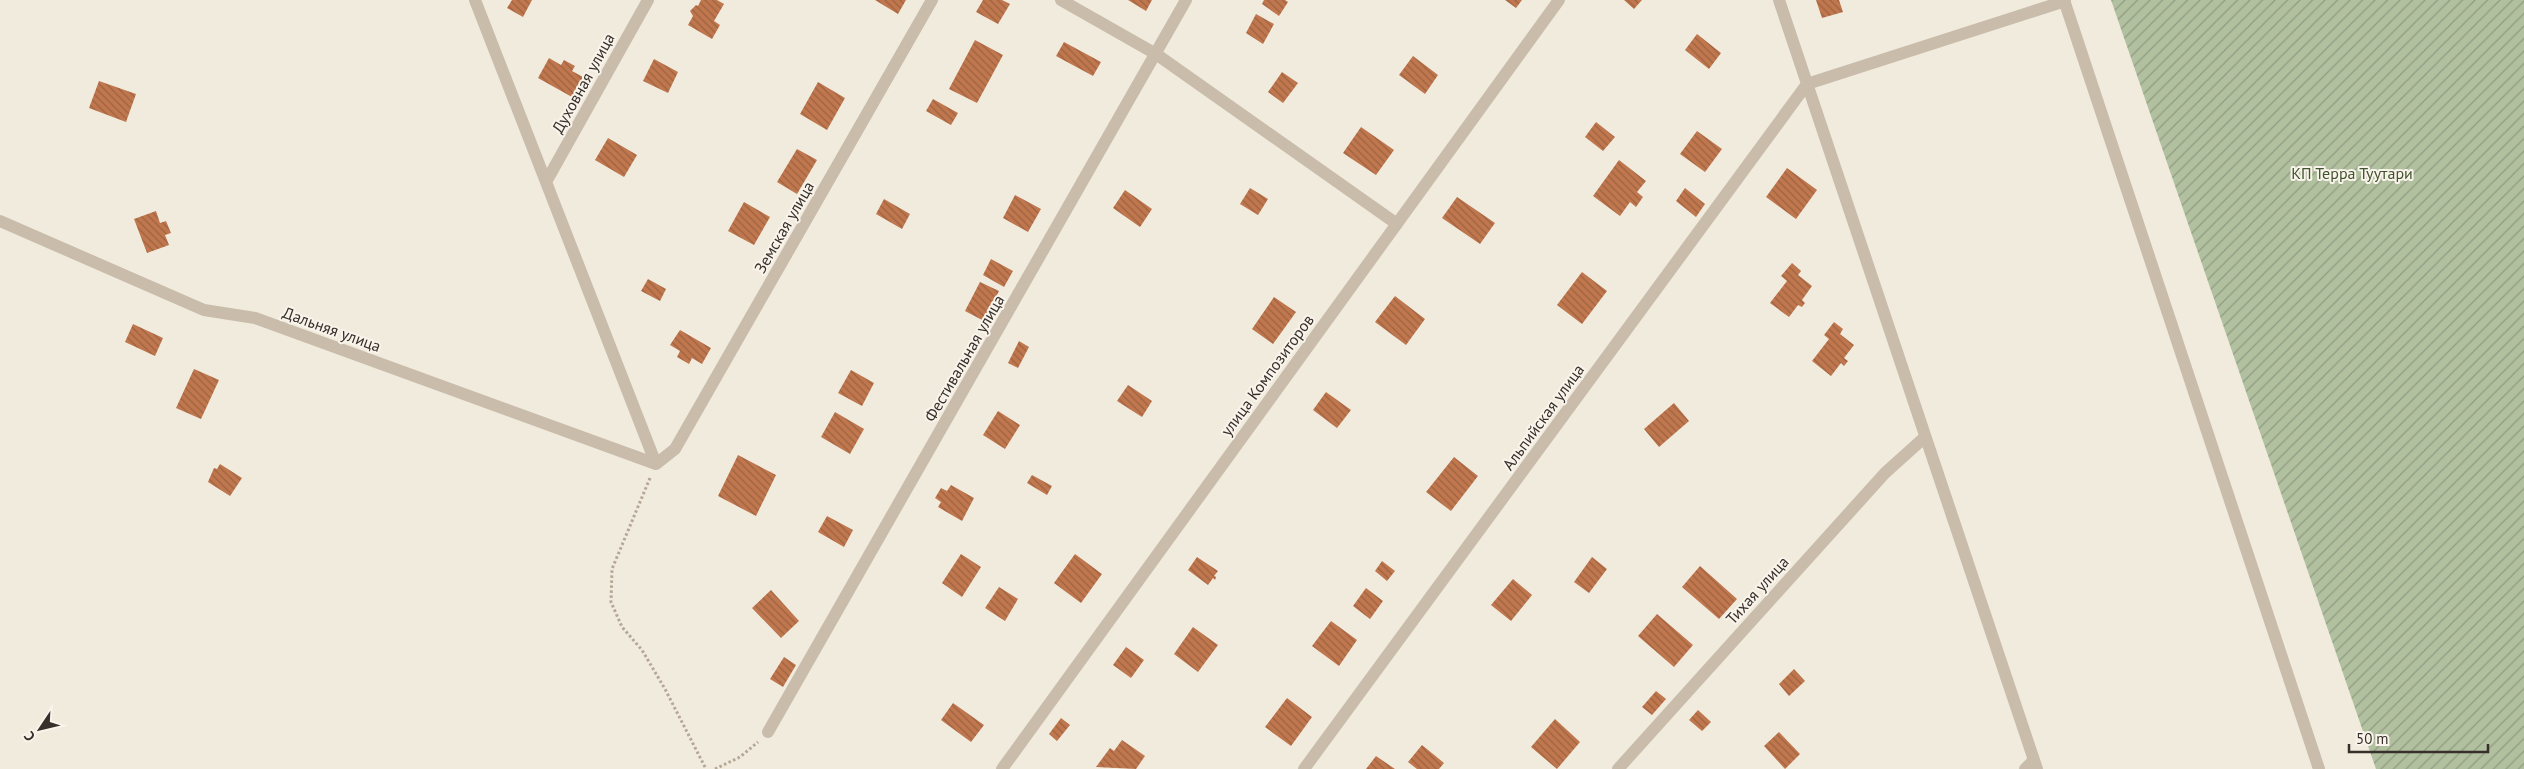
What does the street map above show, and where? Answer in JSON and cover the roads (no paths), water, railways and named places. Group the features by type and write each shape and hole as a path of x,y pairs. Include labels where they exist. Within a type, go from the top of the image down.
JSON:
{"street":[{"path":"475,0 656,464"},
{"name":"Духовная улица","path":"546,182 648,0"},
{"name":"Земская улица","path":"656,464 675,449 932,0"},
{"path":"1061,0 1156,54 1397,224"},
{"name":"Фестивальная улица","path":"768,732 1186,0"},
{"name":"улица Композиторов","path":"1002,769 1559,0"},
{"path":"1779,0 2036,765 2025,769"},
{"path":"1807,84 2064,0 2319,769"},
{"name":"Альпийская улица","path":"1304,769 1807,84"},
{"name":"Дальняя улица","path":"0,221 204,310 255,318 656,464"},
{"name":"Тихая улица","path":"1618,769 1885,473 1925,437"}],"park label":[{"name":"КП Терра Туутари","path":"2352,173"}]}
